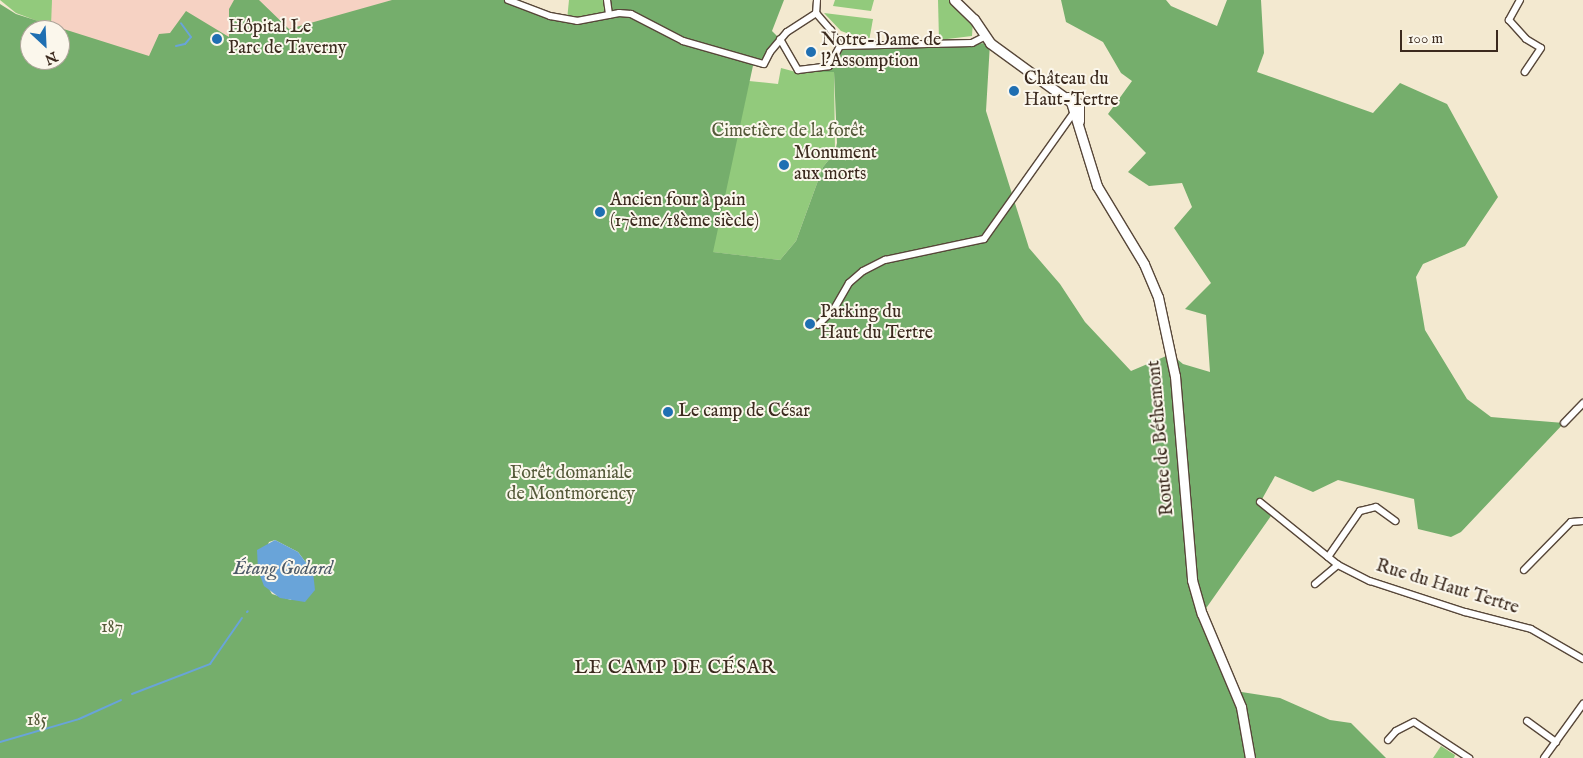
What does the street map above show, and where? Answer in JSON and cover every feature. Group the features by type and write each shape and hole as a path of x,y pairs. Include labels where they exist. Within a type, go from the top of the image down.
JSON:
{"street":[{"path":"508,0 563,19 590,20 609,15 631,14 683,41 764,64 780,39 816,13"},
{"path":"607,0 609,15"},
{"path":"817,0 816,13 832,30 840,46"},
{"path":"818,325 834,309 849,283 864,271 885,260 984,239 1076,114 1076,101 1066,97 990,43 974,19 954,0"},
{"path":"1520,0 1509,20 1526,39 1541,48 1525,72"},
{"path":"840,46 972,43 986,36"},
{"path":"780,39 791,57 793,68 798,70 829,66 840,46"},
{"name":"Route de Béthemont","path":"1076,114 1097,186 1144,264 1167,326 1175,376 1192,580 1202,614 1241,707 1250,758"},
{"path":"1564,423 1583,403"},
{"name":"Rue du Haut Tertre","path":"1260,502 1338,565 1370,581 1465,612 1530,629 1583,659"},
{"path":"1328,557 1360,511 1376,507 1395,521"},
{"path":"1524,570 1571,522 1583,520"},
{"path":"1315,584 1338,565"},
{"path":"1544,758 1583,704"},
{"path":"1527,721 1556,742"},
{"path":"1388,740 1396,731 1414,722 1469,758"}],"shaded area":[{"name":"Hôpital Le Parc de Taverny","path":"1,0 410,0 231,83 70,33 70,20 31,20"}],"green space":[{"path":"0,0 52,0 51,20 35,20 16,13"},
{"name":"Forêt domaniale de Montmorency","path":"234,0 259,0 289,29 392,0 508,0 563,19 609,15 607,0 784,0 772,31 780,39 764,64 754,61 713,252 780,260 796,241 823,167 835,152 837,143 834,72 796,72 823,69 842,48 990,43 986,111 1029,248 1060,284 1085,322 1131,371 1171,354 1183,364 1210,372 1206,315 1185,309 1211,283 1174,228 1192,207 1182,183 1149,186 1128,172 1146,153 1108,114 1132,81 1121,73 1103,42 1066,22 1061,0 1166,0 1171,6 1217,26 1227,0 1261,0 1264,53 1257,72 1373,113 1400,83 1447,104 1498,197 1465,246 1423,264 1416,277 1425,330 1467,399 1491,417 1564,423 1461,532 1451,537 1418,529 1414,499 1338,480 1313,492 1275,476 1261,501 1273,513 1202,614 1235,691 1280,698 1330,720 1351,723 1386,758 0,758 0,4 16,14 35,20 20,20 20,70 70,70 70,31 149,56 159,34 170,33 186,11 229,37 229,9","holes":["275,540 298,552 313,572 291,600 272,594 258,570 269,542"]},
{"path":"569,0 607,0 609,15 567,20"},
{"path":"835,0 874,0 871,11 833,6"},
{"path":"938,0 949,0 973,21 972,36 939,40"},
{"path":"824,13 873,19 869,41 841,31"},
{"name":"Cimetière de la forêt","path":"781,68 796,72 834,72 835,152 823,167 796,241 780,260 712,252 749,81 778,84"},
{"path":"1441,746 1455,755 1454,758 1433,758"}],"water":[{"name":"Étang Godard","path":"275,540 298,552 313,572 315,590 305,602 280,598 264,586 258,570 257,550"}],"waterway":[{"path":"176,46 185,44 191,37 181,23"},
{"path":"132,694 210,664 242,618"},
{"path":"0,742 79,719 121,700"}],"place":[{"name":"Hôpital Le Parc de Taverny","path":"217,39"},
{"name":"Notre-Dame de l'Assomption","path":"811,52"},
{"name":"Château du Haut-Tertre","path":"1014,91"},
{"name":"Monument aux morts","path":"784,165"},
{"name":"Ancien four à pain (17ème/18ème siècle)","path":"600,212"},
{"name":"Parking du Haut du Tertre","path":"810,324"},
{"name":"Le camp de César","path":"668,412"}],"district":[{"name":"LE CAMP DE CÉSAR","path":"675,669"}],"park label":[{"name":"187","path":"112,628"},
{"name":"185","path":"37,721"}]}
